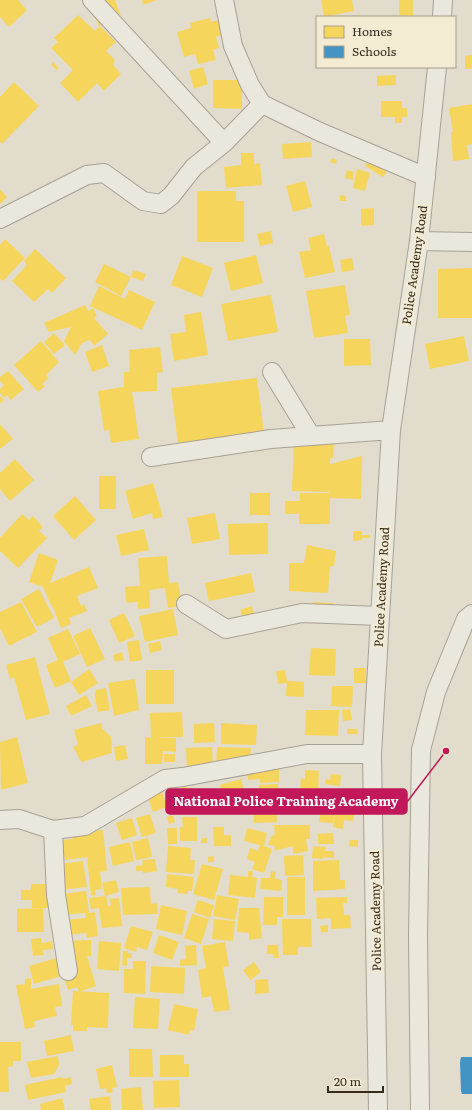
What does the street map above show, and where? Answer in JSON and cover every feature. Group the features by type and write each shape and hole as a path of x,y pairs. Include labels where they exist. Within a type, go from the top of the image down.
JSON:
{"street":[{"path":"92,0 224,143"},
{"path":"224,0 233,46 250,85 262,104 320,132 426,177"},
{"path":"442,16 443,0"},
{"name":"Police Academy Road","path":"378,1110 372,754 390,430 419,242 437,68"},
{"path":"0,219 87,175 104,173 143,201 161,204 171,196 194,167 224,143 262,104"},
{"path":"419,242 472,242"},
{"path":"272,372 311,436"},
{"path":"151,457 271,439 390,430"},
{"path":"186,604 226,629 302,613 380,616"},
{"path":"420,1110 418,936 421,750 436,692 466,619 472,614"},
{"path":"0,820 19,819 53,830 84,826 165,779 307,754 372,754"},
{"path":"53,830 56,895 68,971"}],"building: Homes":[{"path":"0,0 18,0 27,10 9,27 0,17"},
{"path":"88,0 115,0 121,17 99,26"},
{"path":"142,0 157,0 143,5"},
{"path":"321,0 352,0 354,11 324,16"},
{"path":"399,0 413,0 413,16 399,15"},
{"path":"78,15 95,31 100,26 116,42 106,51 115,60 113,65 121,74 104,91 97,83 78,102 60,83 73,70 51,48 58,42 54,38"},
{"path":"210,18 211,22 218,20 222,35 216,37 219,48 213,50 216,60 198,64 195,54 184,57 177,32 191,28 190,23"},
{"path":"472,55 472,68 465,69 465,56"},
{"path":"53,62 59,68 57,70 51,65"},
{"path":"203,67 208,84 194,89 189,71"},
{"path":"396,75 396,85 377,86 377,76"},
{"path":"213,80 242,80 242,109 213,108"},
{"path":"14,82 39,106 2,144 0,142 0,97"},
{"path":"381,101 402,101 402,108 407,108 407,117 402,117 402,123 395,123 395,117 381,117"},
{"path":"472,104 472,144 467,145 469,159 453,161 451,132 453,132 449,108"},
{"path":"311,142 312,157 283,159 282,144"},
{"path":"241,153 254,153 254,164 260,163 262,185 226,188 224,167 241,165"},
{"path":"332,158 337,160 336,164 330,162"},
{"path":"368,161 387,172 383,177 365,166"},
{"path":"357,169 370,173 365,191 353,188"},
{"path":"347,170 354,172 353,180 345,178"},
{"path":"305,181 312,207 293,212 286,186"},
{"path":"0,189 7,197 0,204"},
{"path":"197,191 236,191 236,201 244,201 244,242 197,242"},
{"path":"340,195 346,196 346,201 340,201"},
{"path":"374,208 374,225 361,226 361,209"},
{"path":"271,231 273,243 260,246 257,234"},
{"path":"324,234 327,246 329,246 335,272 305,278 299,252 311,250 308,238"},
{"path":"5,239 25,258 3,281 0,279 0,245"},
{"path":"35,249 66,278 52,293 48,289 34,302 12,281 27,265 24,261"},
{"path":"256,255 263,283 231,291 224,263"},
{"path":"182,256 213,268 202,297 171,285"},
{"path":"352,258 354,270 342,272 340,260"},
{"path":"104,264 131,277 121,296 95,282"},
{"path":"472,268 472,318 438,318 438,269"},
{"path":"133,270 146,274 143,281 131,277"},
{"path":"345,285 350,315 345,316 348,333 314,338 306,291"},
{"path":"99,286 125,299 129,290 155,302 142,330 90,306"},
{"path":"271,295 278,332 228,341 221,304"},
{"path":"85,305 88,311 93,308 97,316 94,318 108,334 94,346 90,340 82,343 75,355 64,341 71,327 49,332 44,323"},
{"path":"201,312 208,355 174,361 170,334 186,332 184,315"},
{"path":"54,333 65,345 54,354 44,342"},
{"path":"464,336 469,361 430,369 425,344"},
{"path":"344,339 370,339 371,365 344,366"},
{"path":"41,341 59,362 46,375 49,378 42,384 45,386 38,392 14,365"},
{"path":"102,345 109,366 92,372 85,352"},
{"path":"160,347 163,372 157,373 157,391 132,392 139,439 111,443 109,429 104,431 98,391 124,387 124,372 130,372 129,350"},
{"path":"8,371 24,389 11,400 7,395 4,398 0,393 0,389 4,385 0,381 0,377"},
{"path":"257,378 264,433 178,443 171,388"},
{"path":"0,396 4,400 0,404"},
{"path":"0,424 13,439 0,449"},
{"path":"294,440 334,441 333,458 330,458 330,464 362,456 361,499 330,498 330,524 299,524 299,514 285,514 285,501 300,501 300,493 330,493 292,491"},
{"path":"15,459 34,480 10,501 0,489 0,473"},
{"path":"99,476 116,476 116,509 99,509"},
{"path":"153,483 163,517 153,519 152,513 133,519 125,491"},
{"path":"250,493 270,493 270,515 250,515"},
{"path":"75,496 96,520 74,540 53,516"},
{"path":"215,513 220,539 192,544 187,518"},
{"path":"22,514 29,520 33,516 43,527 39,531 47,538 18,568 0,551 0,538"},
{"path":"268,523 268,554 229,555 228,524"},
{"path":"144,529 149,550 121,556 116,535"},
{"path":"353,531 362,531 362,535 370,535 370,538 362,538 362,540 353,541"},
{"path":"307,545 336,551 334,566 330,566 328,593 289,591 289,563 304,563"},
{"path":"39,553 58,560 50,583 89,567 98,588 77,596 81,606 84,604 87,611 69,618 71,624 61,628 43,587 29,582"},
{"path":"167,556 169,583 178,582 182,606 168,608 165,588 149,590 150,608 138,609 138,602 126,603 125,587 140,586 138,558"},
{"path":"251,573 255,592 209,601 205,583"},
{"path":"39,589 54,618 37,627 21,599"},
{"path":"21,602 37,632 9,646 0,628 0,612"},
{"path":"313,602 333,603 333,619 313,618"},
{"path":"252,606 254,614 243,618 240,610"},
{"path":"173,609 178,635 145,642 139,616"},
{"path":"124,613 135,636 119,643 109,620"},
{"path":"90,628 105,659 87,667 73,636"},
{"path":"68,629 80,654 63,662 71,681 55,688 46,665 58,660 48,638"},
{"path":"139,640 142,660 130,662 127,642"},
{"path":"160,641 162,650 150,653 148,644"},
{"path":"311,648 336,649 335,676 309,675"},
{"path":"122,652 124,660 115,662 113,655"},
{"path":"35,657 50,714 26,720 14,677 10,679 6,665"},
{"path":"354,668 366,668 366,683 354,683"},
{"path":"89,669 98,683 79,695 71,682"},
{"path":"146,670 174,670 174,704 146,704"},
{"path":"285,670 287,681 304,682 304,697 286,696 287,683 278,684 276,671"},
{"path":"135,679 139,710 114,716 108,683"},
{"path":"332,686 353,686 352,707 331,706"},
{"path":"106,688 110,710 98,712 95,696 96,690"},
{"path":"86,695 92,706 71,716 66,706"},
{"path":"350,709 352,720 343,721 342,710"},
{"path":"306,710 339,710 338,736 305,735"},
{"path":"182,712 183,737 154,737 176,738 176,752 163,751 162,764 145,764 145,737 151,738 150,713"},
{"path":"101,723 102,728 111,737 112,753 82,763 73,747 78,745 74,730"},
{"path":"214,723 215,742 194,743 194,724"},
{"path":"221,723 257,725 256,745 221,744"},
{"path":"347,729 357,729 358,734 347,734"},
{"path":"17,737 28,783 1,790 0,742"},
{"path":"125,745 128,759 116,761 114,747"},
{"path":"212,747 213,768 187,768 186,748"},
{"path":"217,747 251,748 250,765 279,765 279,782 260,783 260,779 248,780 248,767 216,766"},
{"path":"164,754 175,754 175,762 164,762"},
{"path":"305,770 319,771 318,794 304,793 304,789 300,789 301,778 305,779"},
{"path":"331,774 341,775 340,786 325,784 326,779 330,780"},
{"path":"241,779 248,804 226,810 220,785"},
{"path":"182,784 187,784 187,788 192,788 192,807 178,807 178,795 182,795"},
{"path":"278,784 279,798 260,799 259,785"},
{"path":"161,789 167,807 153,812 147,794"},
{"path":"323,793 336,794 333,823 319,822"},
{"path":"253,801 276,801 277,822 254,823"},
{"path":"336,802 356,805 353,821 344,820 343,829 333,827"},
{"path":"150,814 156,833 142,837 136,818"},
{"path":"173,815 175,822 169,824 167,817"},
{"path":"182,817 197,817 197,841 180,841 180,827 183,827"},
{"path":"132,818 137,835 122,840 116,823"},
{"path":"274,825 310,825 310,839 306,839 308,851 293,854 293,846 274,851 275,846 268,845 271,836 275,835"},
{"path":"213,827 224,827 224,835 231,835 231,846 214,846"},
{"path":"167,828 177,828 177,844 168,844"},
{"path":"247,828 267,833 264,846 272,849 264,873 252,869 255,862 247,859 250,848 258,851 260,845 244,841"},
{"path":"103,830 107,871 100,872 102,889 95,890 96,895 91,896 87,857 65,860 62,840 73,839 72,833"},
{"path":"333,833 334,844 318,844 318,834"},
{"path":"148,838 152,857 136,860 132,842"},
{"path":"202,838 207,838 207,843 201,843"},
{"path":"350,840 358,840 358,847 349,846"},
{"path":"130,842 134,861 113,866 109,847"},
{"path":"168,846 191,848 190,860 195,860 194,874 166,872"},
{"path":"313,846 326,847 325,851 334,851 334,858 312,858"},
{"path":"303,855 304,875 285,876 284,856"},
{"path":"214,856 214,862 208,862 208,857"},
{"path":"155,859 157,871 143,873 142,871 136,871 136,866 143,865 142,860"},
{"path":"339,860 340,880 345,880 345,889 313,891 313,861"},
{"path":"83,861 87,887 61,890 58,864"},
{"path":"202,864 223,869 214,900 193,894"},
{"path":"248,871 253,871 252,877 257,878 255,898 228,895 230,875 248,877"},
{"path":"271,871 276,872 275,879 282,880 281,891 260,889 261,878 270,878"},
{"path":"167,874 194,877 192,891 188,891 188,894 177,893 178,889 166,887"},
{"path":"287,877 305,877 305,915 287,915"},
{"path":"116,880 119,892 105,896 102,883"},
{"path":"31,884 49,884 50,908 32,908 32,900 21,900 21,890 31,890"},
{"path":"150,887 151,904 157,903 158,914 123,915 121,888"},
{"path":"86,891 89,913 95,912 98,936 87,938 86,933 67,935 65,920 86,918 85,913 64,915 61,894"},
{"path":"217,895 239,899 235,920 213,916"},
{"path":"106,896 108,906 111,906 110,899 119,898 122,926 102,928 99,908 91,909 89,898"},
{"path":"264,897 283,897 283,917 277,917 277,925 263,925"},
{"path":"347,897 347,903 343,903 344,915 350,915 351,928 331,929 331,918 317,919 316,898"},
{"path":"198,900 214,905 210,918 194,912"},
{"path":"161,905 187,911 182,935 156,929"},
{"path":"43,908 44,932 17,932 17,909"},
{"path":"239,908 259,908 262,938 249,940 249,933 237,932"},
{"path":"192,914 209,919 201,944 184,938"},
{"path":"214,919 235,921 233,941 212,939"},
{"path":"282,919 311,919 312,947 298,947 298,955 283,955"},
{"path":"328,925 328,932 321,932 320,926"},
{"path":"131,926 153,932 147,950 137,947 136,952 124,948"},
{"path":"159,935 179,942 172,960 153,953"},
{"path":"41,938 42,943 52,941 53,949 43,950 44,955 33,956 31,939"},
{"path":"91,940 91,956 87,956 96,986 79,992 77,987 68,990 64,977 72,957 77,956 61,956 60,941"},
{"path":"99,941 121,943 119,971 97,969"},
{"path":"225,942 229,966 223,967 230,1010 214,1012 211,996 202,998 198,970 206,968 202,946"},
{"path":"196,945 197,965 180,966 180,960 186,959 185,946"},
{"path":"267,945 278,945 279,958 274,958 273,954 267,954"},
{"path":"123,951 128,951 128,953 132,954 132,958 127,958 127,966 122,965"},
{"path":"60,957 65,975 34,984 29,966"},
{"path":"133,961 146,961 145,994 124,993 124,969 133,969"},
{"path":"254,962 261,972 250,980 243,970"},
{"path":"151,966 185,968 184,994 150,992"},
{"path":"31,978 31,989 59,984 62,1006 55,1007 57,1016 34,1021 35,1027 25,1029 16,985 25,984 25,979"},
{"path":"268,979 269,993 255,994 255,980"},
{"path":"73,991 109,993 108,1028 87,1027 87,1031 73,1031 73,1025 71,1025"},
{"path":"135,997 160,999 158,1029 133,1028"},
{"path":"174,1004 198,1009 194,1031 190,1030 189,1035 168,1030"},
{"path":"71,1035 74,1051 47,1056 44,1041"},
{"path":"0,1042 21,1042 21,1061 13,1061 13,1066 8,1067 9,1092 0,1092"},
{"path":"129,1049 152,1049 153,1077 129,1077"},
{"path":"160,1055 184,1055 184,1064 189,1064 189,1077 160,1077"},
{"path":"58,1056 59,1065 54,1074 31,1078 27,1062"},
{"path":"112,1065 117,1087 112,1088 113,1092 107,1093 106,1088 100,1089 96,1069"},
{"path":"62,1077 63,1079 71,1077 72,1084 65,1086 66,1092 28,1100 25,1085"},
{"path":"179,1080 180,1107 154,1108 153,1081"},
{"path":"141,1087 143,1110 122,1110 121,1089"},
{"path":"110,1096 111,1110 91,1110 89,1099"},
{"path":"62,1098 65,1110 41,1110 40,1104"}],"building: Schools":[{"path":"461,1057 472,1057 472,1094 462,1094 461,1091"}],"place":[{"name":"National Police Training Academy","path":"446,751"}]}
